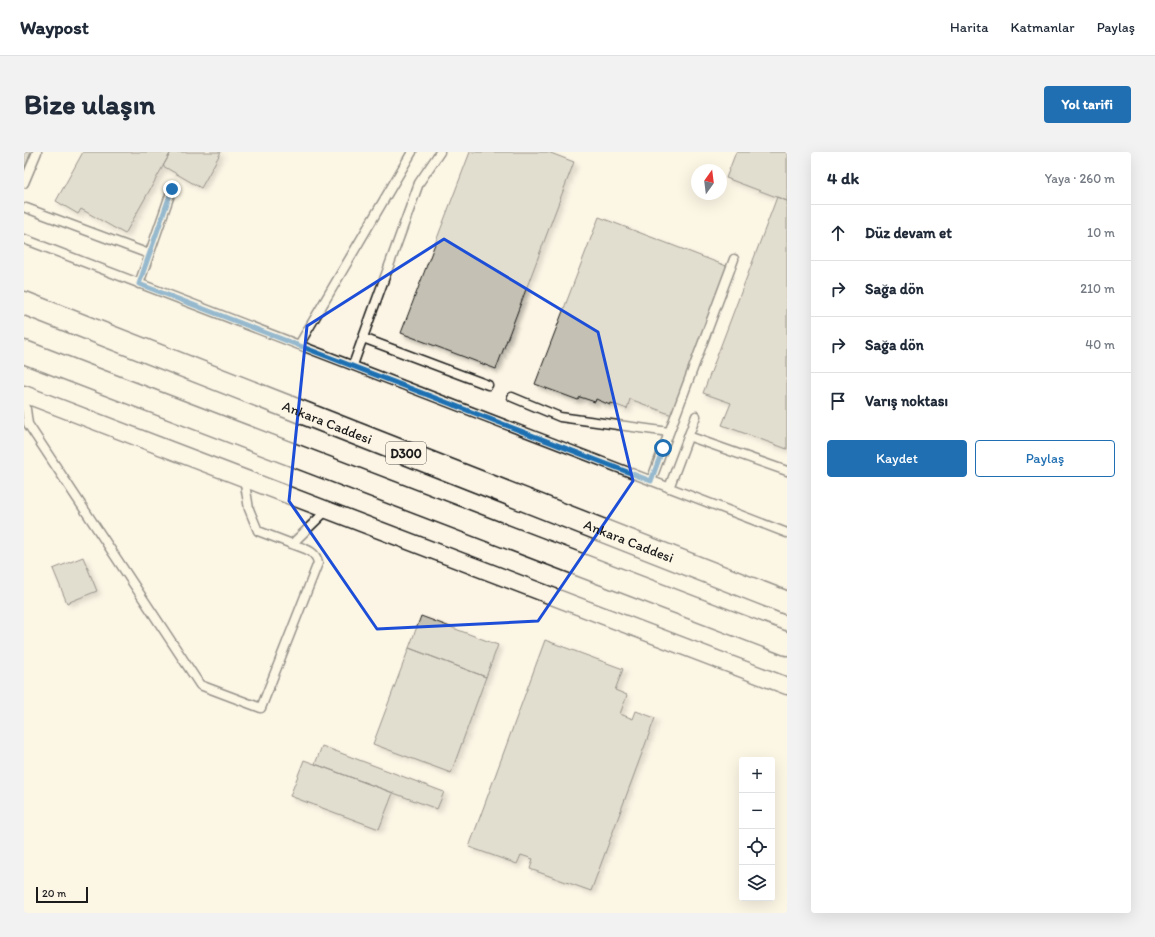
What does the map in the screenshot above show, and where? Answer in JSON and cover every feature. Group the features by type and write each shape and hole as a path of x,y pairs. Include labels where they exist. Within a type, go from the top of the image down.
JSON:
{"highway":[{"name":"Ankara Caddesi","path":"24,303 787,603"},
{"path":"24,352 787,644"}],"street":[{"path":"24,394 787,686"}],"lane":[{"path":"24,183 37,152"},
{"path":"299,345 412,152"},
{"path":"353,366 419,183 440,152"},
{"path":"139,284 172,189"},
{"path":"26,208 149,254"},
{"path":"24,239 787,533"},
{"path":"651,481 734,259"},
{"path":"363,338 488,385"},
{"path":"24,394 28,424 200,685 261,708 318,563 317,558 312,552 258,531 249,509 244,478"},
{"path":"512,397 560,417 669,432"},
{"path":"669,488 696,416"},
{"path":"688,436 787,471"},
{"path":"292,544 327,510"}],"highlighted area":[{"path":"444,239 598,332 633,481 538,621 377,629 289,501 307,326"}],"building":[{"path":"24,152 31,152 24,170"},
{"path":"83,152 171,152 125,234 81,209 78,214 56,201"},
{"path":"171,152 221,152 201,188 163,166"},
{"path":"470,152 548,152 574,162 496,369 401,333"},
{"path":"736,152 787,152 787,201 727,178"},
{"path":"777,197 787,201 787,449 722,425 731,403 703,393"},
{"path":"599,217 729,267 672,415 630,399 627,409 611,403 610,405 596,399 595,402 580,397 578,400 535,384"},
{"path":"83,557 97,591 67,603 53,569"},
{"path":"421,616 498,645 486,677 409,648"},
{"path":"545,640 623,669 615,690 627,695 620,714 633,719 636,711 655,718 591,891 530,869 533,859 521,855 517,864 469,847"},
{"path":"409,648 486,677 451,773 373,744"},
{"path":"322,746 444,792 437,809 315,764"},
{"path":"304,760 393,793 379,829 290,796"}],"route":[{"path":"172,189 139,284 651,481 663,448"}]}
